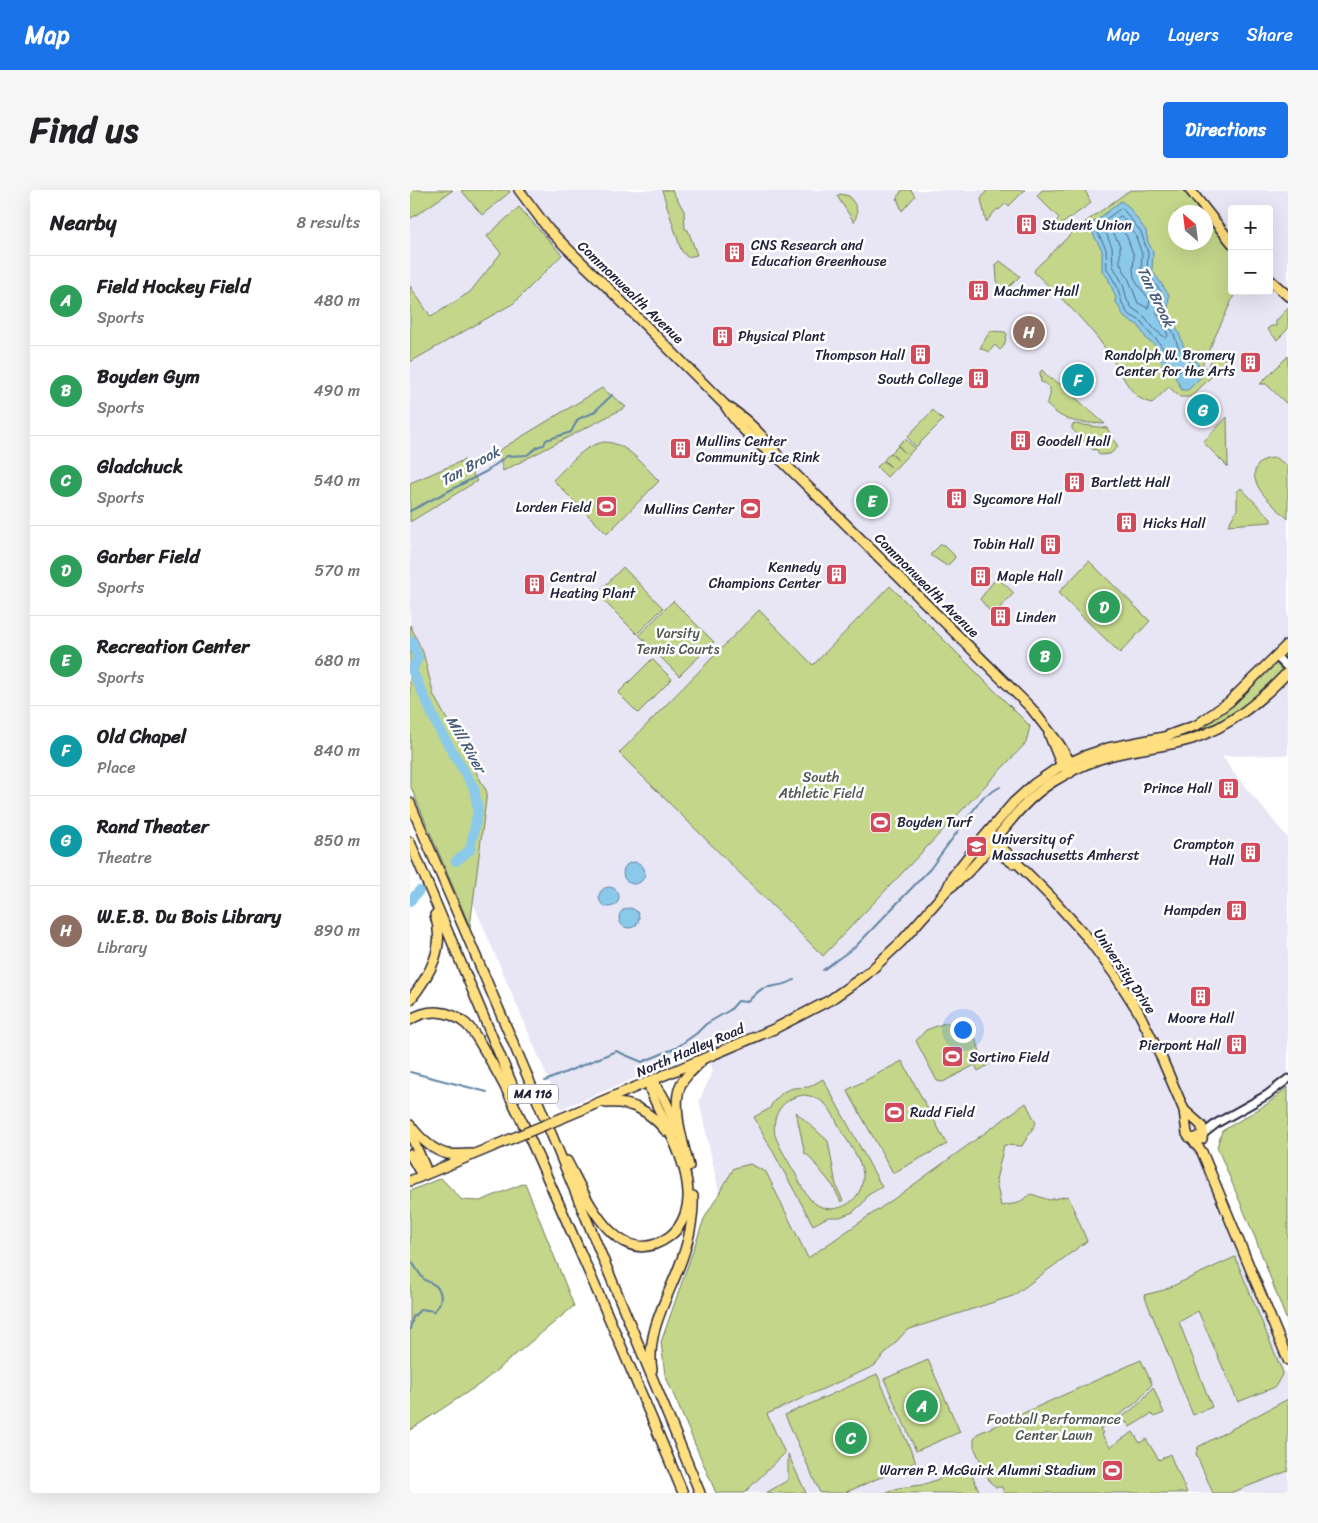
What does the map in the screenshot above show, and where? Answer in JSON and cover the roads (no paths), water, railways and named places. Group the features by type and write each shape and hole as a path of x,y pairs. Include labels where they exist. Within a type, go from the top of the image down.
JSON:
{"main road":[{"path":"1190,190 1228,238"},
{"name":"Commonwealth Avenue","path":"521,193 549,230 572,254 1031,708 1049,732 1053,747 1066,764 1070,773"},
{"path":"1273,283 1288,296"},
{"path":"988,840 1020,795 1034,784 1066,764 1108,748 1164,737 1198,725 1225,706 1283,651"},
{"path":"988,840 1037,793 1053,781 1109,756 1184,741 1219,728 1254,705 1288,672"},
{"name":"MA 116","path":"410,803 700,1493"},
{"name":"University Drive","path":"988,840 1008,853 1086,936 1118,980 1145,1024 1184,1110 1187,1127 1186,1134 1202,1152 1288,1360"},
{"name":"North Hadley Road","path":"410,1181 707,1058 795,1020 825,1004 849,988 892,951 946,891 953,876 988,840"},
{"name":"MA 116","path":"410,842 683,1493"},
{"path":"410,846 438,923 439,938 437,954 432,967 410,1000"},
{"path":"410,1020 424,1013 443,1013 460,1020 473,1033 512,1098 577,1242"},
{"path":"549,1133 600,1220 619,1239 636,1246 661,1241 674,1233 683,1220 687,1203 687,1183 679,1145 677,1106 681,1084 707,1058"},
{"path":"652,1081 650,1088 653,1096 679,1145 693,1187 692,1223 684,1256 652,1337 651,1362 654,1386"},
{"path":"598,1103 622,1102 639,1107 660,1124 679,1145"},
{"name":"University Drive","path":"1184,1110 1203,1128 1202,1152"},
{"path":"1187,1127 1191,1123 1198,1123"},
{"path":"410,1125 429,1144 441,1152 448,1154 474,1154"},
{"path":"410,1133 425,1167 424,1175"},
{"path":"1192,1139 1202,1135"},
{"path":"410,1154 424,1175"}],"street":[{"path":"1283,651 1288,668"},
{"path":"1202,1135 1217,1123 1267,1095 1288,1080"},
{"path":"1198,1123 1217,1123"}],"water":[{"path":"1121,201 1128,206 1146,231 1148,242 1153,252 1152,270 1169,295 1168,310 1183,345 1205,373 1188,390 1182,390 1173,373 1164,368 1157,356 1159,350 1152,342 1147,340 1138,325 1125,318 1115,300 1116,298 1108,278 1102,271 1102,250 1094,236 1092,224"},
{"path":"634,862 644,869 645,873 638,883 634,884 624,877 623,873 630,863"},
{"path":"605,887 613,887 619,893 619,901 613,907 605,907 599,901 599,893"},
{"path":"625,908 633,908 639,914 639,922 633,928 625,928 619,922 619,914"}],"waterway":[{"name":"Tan Brook","path":"410,511 487,471 507,456 527,455 539,446 544,445 546,440 571,432 578,419 593,413 612,395"},
{"name":"Mill River","path":"410,640 418,658 412,670 439,729 474,788 478,810 470,850 456,861"},
{"path":"823,970 856,946 930,869 983,797 1000,787"},
{"name":"Mill River","path":"410,901 419,891"},
{"path":"545,1081 616,1051 642,1062 676,1048 706,1024 730,1010 738,1001 746,1002 762,989 786,984 794,980"},
{"path":"410,1072 487,1092"},
{"path":"410,1260 423,1278 436,1286 441,1296 440,1302 434,1311 421,1309 413,1317 410,1329"}],"place":[{"name":"Student Union","path":"1026,225"},
{"name":"CNS Research and Education Greenhouse","path":"735,253"},
{"name":"Machmer Hall","path":"978,291"},
{"name":"W.E.B. Du Bois Library","path":"1029,332"},
{"name":"Physical Plant","path":"722,336"},
{"name":"Thompson Hall","path":"921,355"},
{"name":"Randolph W. Bromery Center for the Arts","path":"1251,363"},
{"name":"South College","path":"979,379"},
{"name":"Old Chapel","path":"1078,380"},
{"name":"Rand Theater","path":"1203,410"},
{"name":"Goodell Hall","path":"1021,441"},
{"name":"Mullins Center Community Ice Rink","path":"680,449"},
{"name":"Bartlett Hall","path":"1075,482"},
{"name":"Sycamore Hall","path":"957,499"},
{"name":"Recreation Center","path":"872,501"},
{"name":"Lorden Field","path":"607,507"},
{"name":"Mullins Center","path":"750,509"},
{"name":"Hicks Hall","path":"1127,523"},
{"name":"Tobin Hall","path":"1050,544"},
{"name":"Kennedy Champions Center","path":"837,575"},
{"name":"Maple Hall","path":"981,576"},
{"name":"Central Heating Plant","path":"534,585"},
{"name":"Garber Field","path":"1104,607"},
{"name":"Linden","path":"1000,617"},
{"name":"Boyden Gym","path":"1045,656"},
{"name":"Prince Hall","path":"1228,788"},
{"name":"Boyden Turf","path":"881,822"},
{"name":"University of Massachusetts Amherst","path":"976,847"},
{"name":"Crampton Hall","path":"1250,852"},
{"name":"Hampden","path":"1237,910"},
{"name":"Moore Hall","path":"1201,996"},
{"name":"Pierpont Hall","path":"1237,1045"},
{"name":"Sortino Field","path":"953,1057"},
{"name":"Rudd Field","path":"894,1112"},
{"name":"Field Hockey Field","path":"922,1406"},
{"name":"Gladchuck","path":"851,1438"},
{"name":"Warren P. McGuirk Alumni Stadium","path":"1112,1470"}],"park label":[{"name":"Varsity Tennis Courts","path":"678,642"},
{"name":"South Athletic Field","path":"821,786"},
{"name":"Football Performance Center Lawn","path":"1054,1428"}]}
